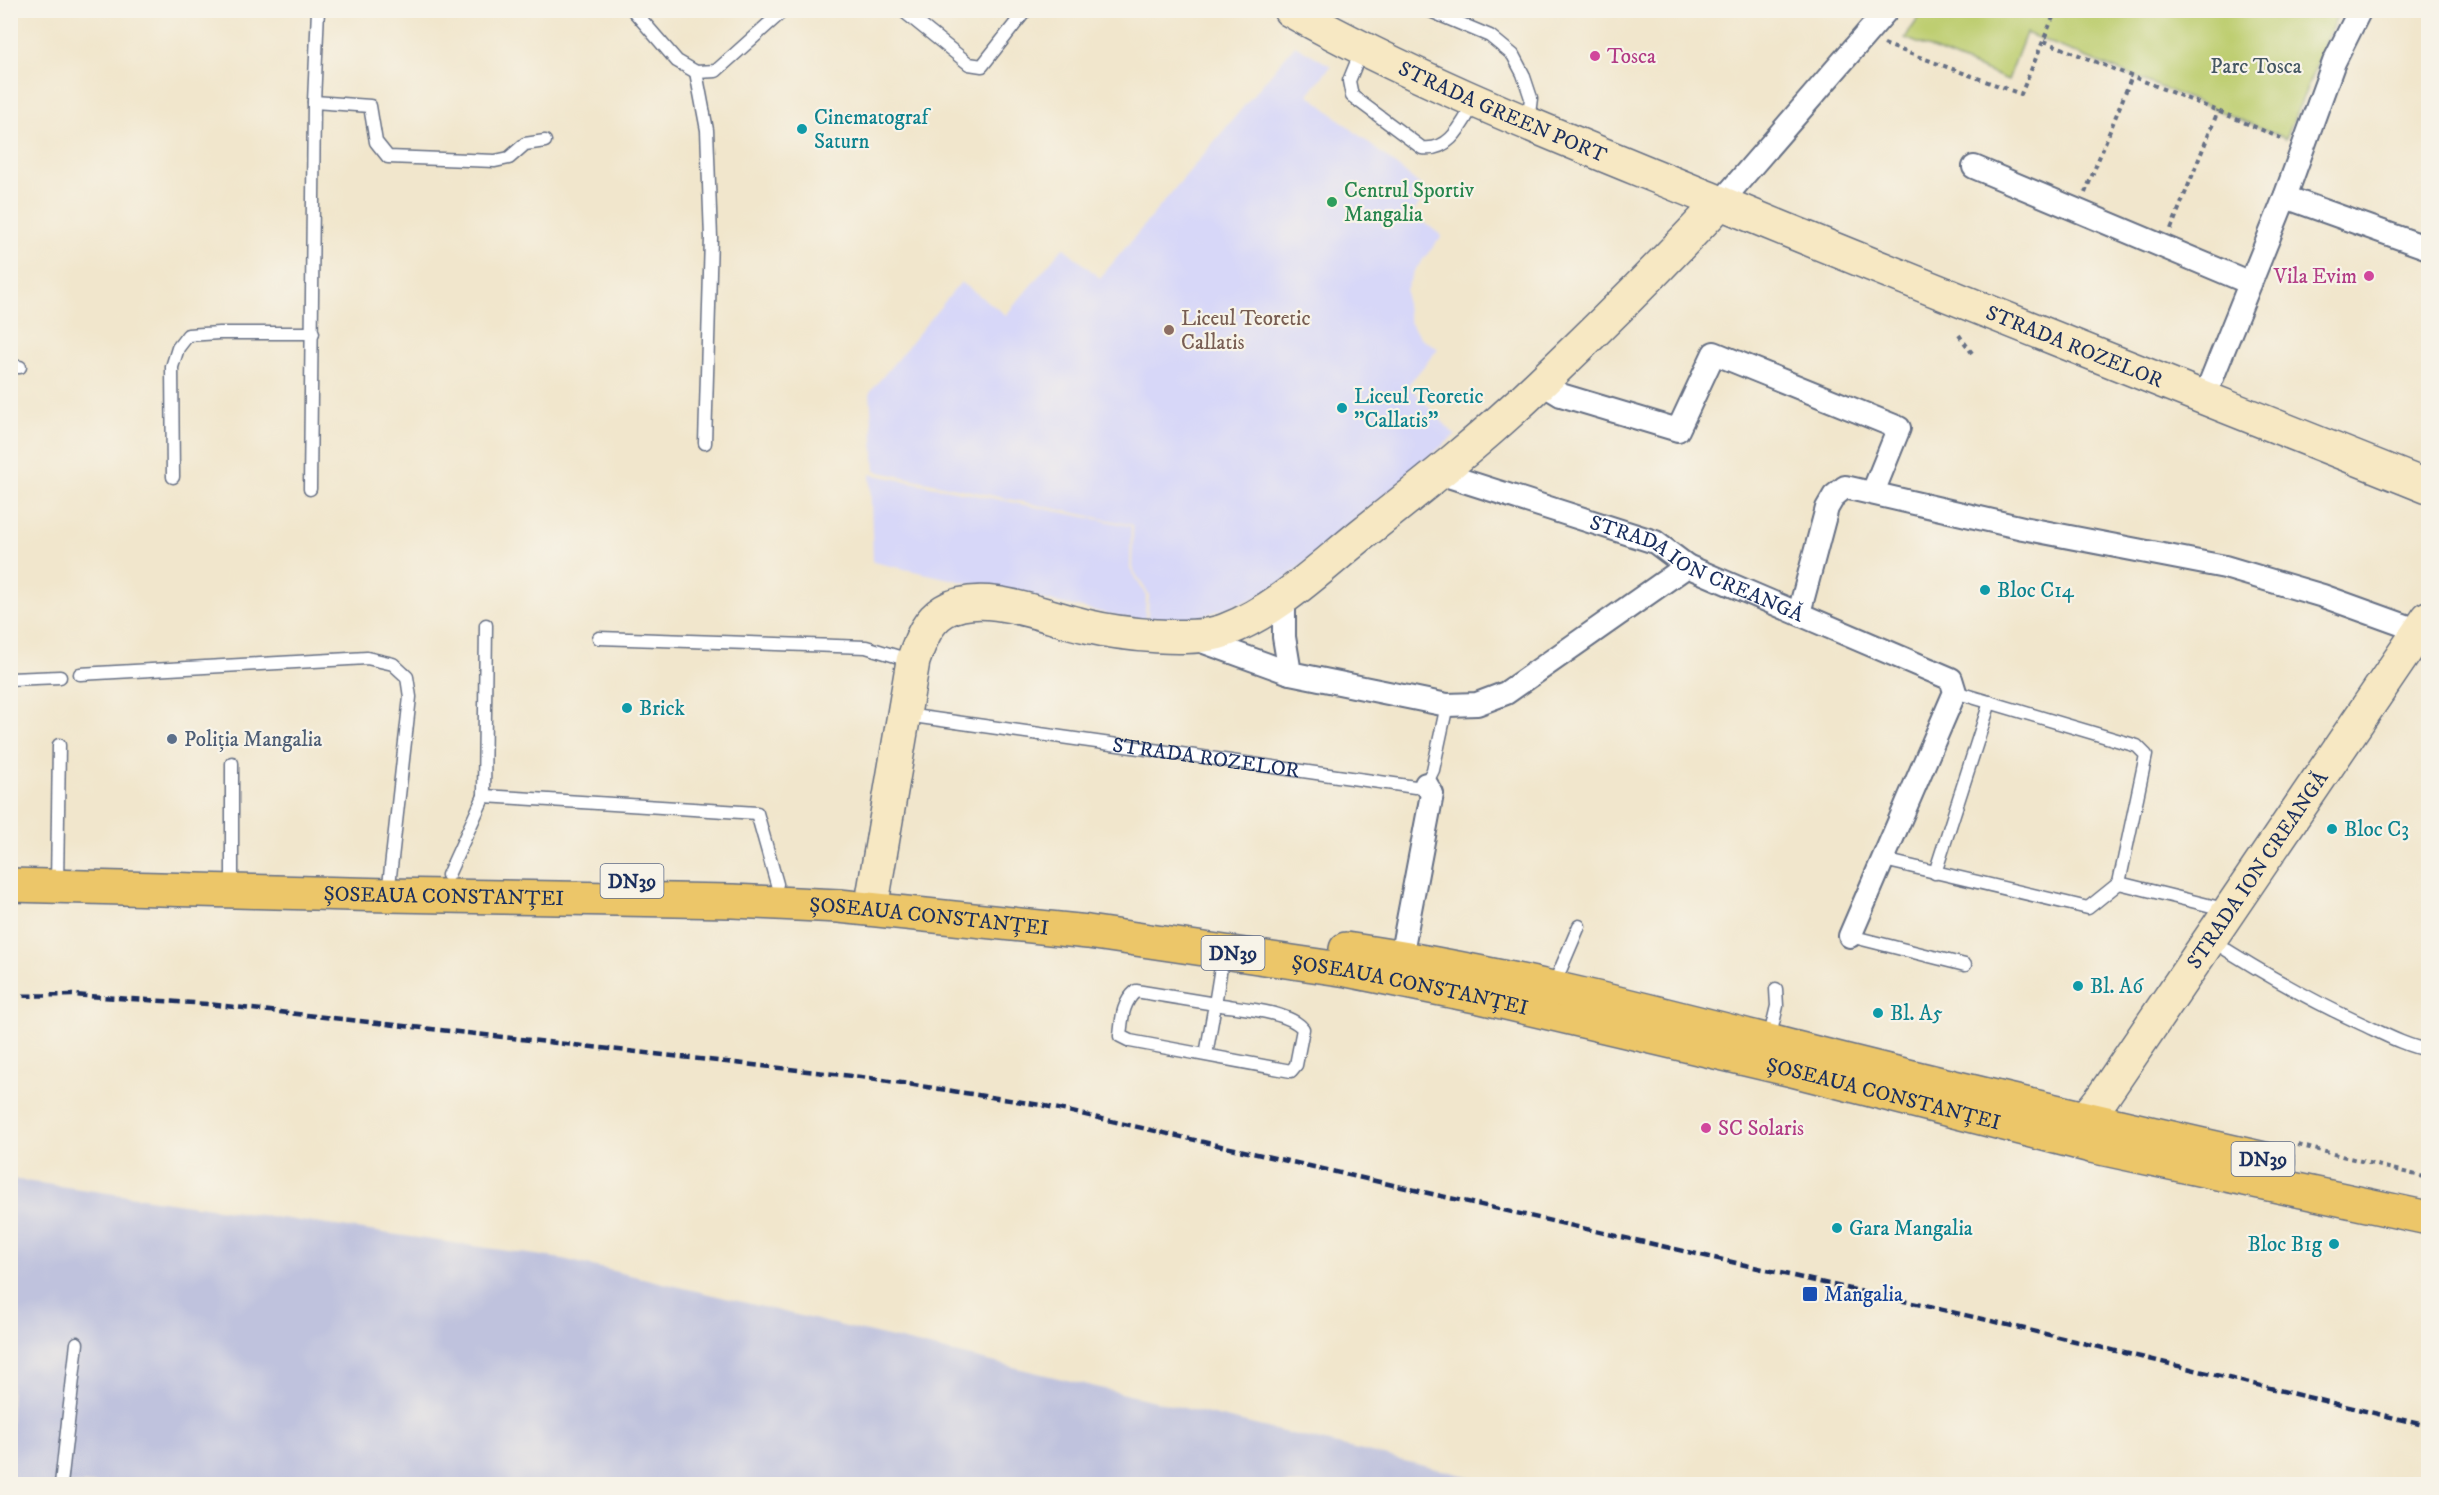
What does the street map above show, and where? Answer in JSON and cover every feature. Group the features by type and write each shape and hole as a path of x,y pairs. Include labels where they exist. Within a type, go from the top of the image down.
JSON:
{"main road":[{"name":"ȘOSEAUA CONSTANȚEI","path":"10,866 57,876 389,885 839,906 1088,932 1347,970 1476,996 1792,1070 2091,1146 2428,1218"},
{"name":"ȘOSEAUA CONSTANȚEI","path":"389,885 448,875 777,884 874,891 1145,919 1401,957 1553,987 2085,1119 2428,1195"},
{"name":"ȘOSEAUA CONSTANȚEI","path":"10,885 57,876"}],"street":[{"name":"STRADA GREEN PORT","path":"1290,10 1363,48 1476,101 1720,203"},
{"path":"874,891 913,661 923,633 943,612 966,603 993,603 1088,627 1156,636 1223,632 1259,616 1439,473 1541,383 1680,246 1720,203 1887,10"},
{"path":"2204,398 2285,197 2334,62 2360,10"},
{"path":"1974,167 2250,283"},
{"path":"2285,197 2428,248"},
{"name":"STRADA ROZELOR","path":"1720,203 2428,487"},
{"path":"1541,383 1561,395 1678,430 1714,353 1899,428 1873,492"},
{"name":"STRADA ION CREANGĂ","path":"1439,473 1655,542 1687,566 1799,613 1953,686"},
{"path":"1799,613 1827,508 1833,496 1845,488 1873,492 2023,528 2225,567 2425,625"},
{"path":"1185,636 1290,673 1447,705 1477,704 1506,693 1687,566"},
{"path":"1284,596 1284,637 1290,673"},
{"name":"STRADA ION CREANGĂ","path":"2085,1119 2102,1098 2425,625"},
{"path":"1850,936 1884,860 1953,686"},
{"path":"1401,957 1432,794 1426,784"}],"lane":[{"path":"310,489 314,102 318,10"},
{"path":"633,10 677,61 696,72 716,71 784,10"},
{"path":"902,10 969,64 982,66 1026,10"},
{"path":"1428,10 1490,36 1513,55 1523,74 1531,98 1528,124"},
{"path":"1363,48 1349,81 1352,96 1422,148 1432,149 1450,142 1476,101"},
{"path":"696,72 707,130 711,238 705,443"},
{"path":"314,102 370,106 376,142 388,157 495,161 509,158 525,144 545,141"},
{"path":"173,477 172,368 178,348 188,335 313,333"},
{"path":"448,875 484,796 486,625"},
{"path":"600,638 866,647 913,661"},
{"path":"80,674 367,658 393,664 407,677 410,697 389,885"},
{"path":"10,679 60,677"},
{"name":"STRADA ION CREANGĂ","path":"1953,686 1990,702 2137,746 2146,755 2118,882"},
{"path":"1935,873 1990,702"},
{"path":"1426,784 1433,770 1447,705"},
{"name":"STRADA ROZELOR","path":"904,715 1415,788 1426,784"},
{"path":"57,876 59,745"},
{"path":"232,763 232,881"},
{"path":"484,796 758,813 777,884"},
{"path":"1884,860 2088,908 2118,882 2229,910"},
{"path":"1553,987 1579,926"},
{"path":"1850,936 1965,965"},
{"path":"2210,939 2312,1000 2387,1036 2428,1050"},
{"path":"1206,1055 1224,952"},
{"path":"1769,1041 1777,1006 1776,989"},
{"path":"1136,991 1215,1004 1285,1017 1298,1023 1303,1029 1296,1065 1291,1071 1130,1041 1120,1036 1124,1009 1129,997 1136,991"},
{"path":"61,1485 77,1343"}],"path":[{"path":"1866,37 2021,94 2056,10"},
{"path":"2044,41 2218,111 2302,148"},
{"path":"2079,211 2132,76"},
{"path":"2164,247 2218,111"},
{"path":"1959,335 1972,353"}],"shaded area":[{"name":"Liceul Teoretic Callatis","path":"1295,45 1331,66 1308,94 1429,192 1412,213 1442,236 1414,271 1406,290 1406,306 1410,323 1421,338 1438,349 1408,385 1455,435 1269,593 1200,617 1147,623 1149,595 1132,568 1133,525 875,471 870,392 961,282 1006,315 1063,247 1100,278"},
{"path":"870,474 1131,526 1130,569 1146,595 1145,622 873,562"},
{"path":"11,1179 563,1259 1500,1484 11,1484"}],"green space":[{"name":"Parc Tosca","path":"1924,10 2339,11 2286,138 2026,33 2008,80 1905,38"}],"railway":[{"path":"10,996 72,995 208,1004 870,1078 1041,1105 1987,1320 2428,1426"}],"place":[{"name":"Tosca","path":"1595,56"},
{"name":"Cinematograf Saturn","path":"802,129"},
{"name":"Centrul Sportiv Mangalia","path":"1332,202"},
{"name":"Vila Evim","path":"2369,276"},
{"name":"Liceul Teoretic Callatis","path":"1169,330"},
{"name":"Liceul Teoretic \"Callatis\"","path":"1342,408"},
{"name":"Bloc C14","path":"1985,590"},
{"name":"Brick","path":"627,708"},
{"name":"Poliția Mangalia","path":"172,739"},
{"name":"Bloc C3","path":"2332,829"},
{"name":"Bl. A6","path":"2078,986"},
{"name":"Bl. A5","path":"1878,1013"},
{"name":"SC Solaris","path":"1706,1128"},
{"name":"Gara Mangalia","path":"1837,1228"},
{"name":"Bloc B1g","path":"2334,1244"},
{"name":"Mangalia","path":"1810,1294"}]}
